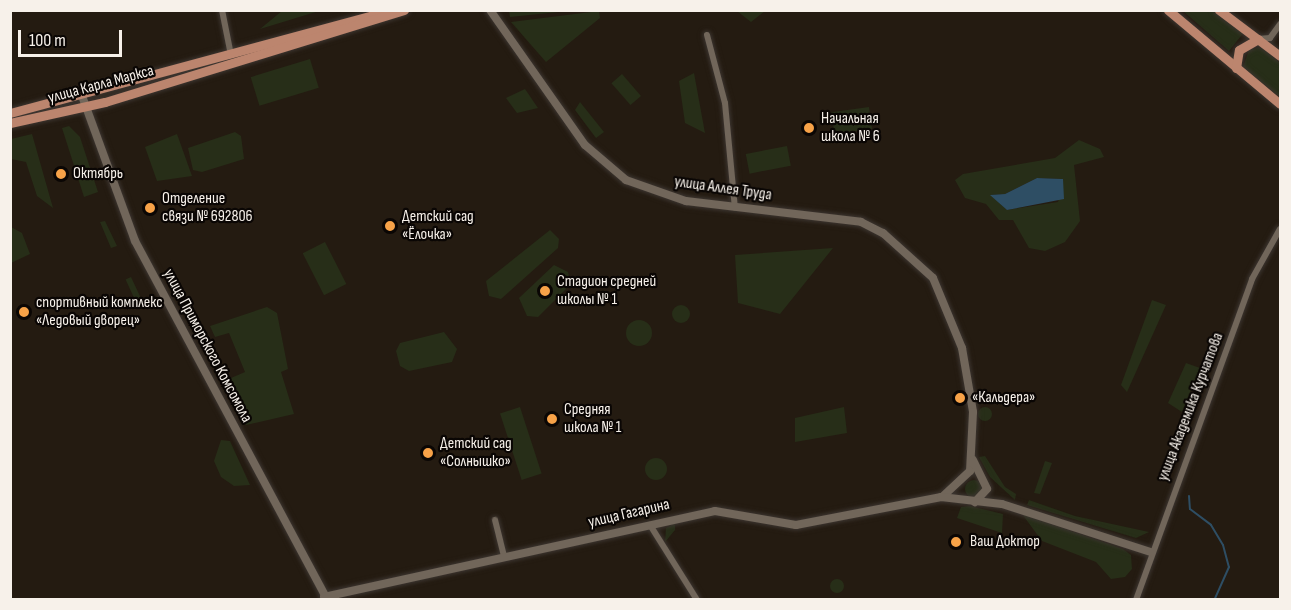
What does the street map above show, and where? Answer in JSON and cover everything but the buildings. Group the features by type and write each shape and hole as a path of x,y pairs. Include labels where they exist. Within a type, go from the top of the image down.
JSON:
{"main road":[{"name":"улица Карла Маркса","path":"10,113 231,56 391,10"},
{"name":"улица Карла Маркса","path":"10,123 85,106 404,10"},
{"path":"1168,10 1281,104"},
{"path":"1220,10 1281,56"},
{"path":"1236,68 1239,50 1258,39"}],"street":[{"path":"222,10 231,56"},
{"name":"улица Аллея Труда","path":"490,10 585,145 605,164 648,191 735,208 831,215 889,237 934,281 948,308 967,368 973,456"},
{"path":"1258,39 1270,38 1281,24"},
{"path":"707,35 725,103 735,208"},
{"name":"улица Приморского Комсомола","path":"82,96 135,241 326,598"},
{"name":"улица Академика Курчатова","path":"1136,600 1151,552 1252,279 1281,229"},
{"path":"973,456 985,482 1002,504"},
{"path":"972,502 963,482 973,456"},
{"path":"941,497 963,482 985,482"},
{"path":"972,502 987,494 985,482"},
{"path":"941,497 1002,504 1151,552"},
{"name":"улица Гагарина","path":"326,598 650,525 729,510 796,525 941,497"},
{"path":"495,520 504,557"},
{"path":"650,525 697,600"}],"green space":[{"path":"282,10 319,11 260,29"},
{"path":"509,10 568,11 510,17"},
{"path":"599,11 600,18 546,62 511,22"},
{"path":"737,11 765,11 751,22"},
{"path":"1183,11 1217,11 1245,31 1229,51"},
{"path":"1261,47 1280,63 1280,97 1243,67 1249,50"},
{"path":"310,59 319,88 259,106 251,77"},
{"path":"694,73 705,133 685,123 679,81"},
{"path":"622,74 641,96 630,105 611,83"},
{"path":"525,89 538,108 517,113 506,98"},
{"path":"580,102 604,132 596,138 575,110"},
{"path":"869,107 872,129 834,134 831,112"},
{"path":"69,126 80,137 98,192 84,197 62,128"},
{"path":"235,132 241,136 244,159 202,172 193,170 188,148"},
{"path":"32,134 53,208 37,196 26,162 11,159 11,139"},
{"path":"177,134 192,176 157,181 145,147"},
{"path":"1079,140 1100,149 1104,157 1074,165 1080,221 1065,242 1045,251 1029,248 1013,220 999,220 986,204 965,198 955,180 963,174 1055,158","holes":["1037,178 1063,179 1058,202 1007,210 991,195 1005,194"]},
{"path":"787,146 791,166 750,174 746,154"},
{"path":"105,221 117,246 111,248 100,222"},
{"path":"11,227 22,233 30,254 11,263"},
{"path":"550,230 559,239 558,248 501,299 489,296 486,281"},
{"path":"325,242 346,284 324,295 303,253"},
{"path":"833,248 780,314 738,303 735,255"},
{"name":"Стадион средней школы № 1","path":"554,265 568,272 571,284 538,317 527,316 519,298"},
{"path":"131,277 144,305 139,308 126,280"},
{"path":"1152,300 1166,305 1127,392 1121,385"},
{"path":"681,305 687,308 690,314 687,320 681,323 675,320 672,314 675,308"},
{"path":"267,307 277,313 288,369 281,372 294,414 246,425 225,389 231,378 245,372 229,333 215,337 210,326"},
{"path":"639,320 648,324 652,333 648,342 639,346 630,342 626,333 630,324"},
{"path":"444,332 457,349 452,362 409,371 400,366 396,351 400,343"},
{"path":"1186,363 1200,368 1182,412 1168,403"},
{"path":"520,407 542,474 522,480 500,413"},
{"path":"844,407 847,433 795,442 795,418"},
{"path":"982,407 988,407 992,414 988,421 982,421 978,417 978,411"},
{"path":"221,440 230,441 250,485 234,486 221,477 214,461"},
{"path":"985,456 1005,487 1016,494 1015,500 990,477 979,457"},
{"path":"656,458 666,465 667,469 660,479 656,480 646,473 645,469 652,459"},
{"path":"1045,461 1052,463 1040,494 1034,493"},
{"path":"974,480 980,483 983,489 980,495 974,498 968,495 965,489 968,483"},
{"path":"1029,500 1075,516 1149,532 1136,538 1027,505"},
{"path":"970,506 1003,514 1002,533 957,518 961,507"},
{"path":"1022,514 1123,549 1131,555 1132,569 1125,577 1111,579 1096,562 1042,541"},
{"path":"675,523 675,530 665,542 666,528"},
{"path":"834,579 840,579 844,586 840,593 834,593 830,589 830,583"}],"water":[{"path":"1037,178 1063,179 1064,199 1007,210 990,195 1005,194"}],"waterway":[{"path":"1189,496 1190,509 1211,525 1223,545 1229,567 1214,600"}],"place":[{"name":"Начальная школа № 6","path":"809,128"},
{"name":"Октябрь","path":"61,174"},
{"name":"Отделение связи № 692806","path":"150,208"},
{"name":"Детский сад «Ёлочка»","path":"390,226"},
{"name":"Стадион средней школы № 1","path":"545,291"},
{"name":"спортивный комплекс «Ледовый дворец»","path":"24,312"},
{"name":"«Кальдера»","path":"960,398"},
{"name":"Средняя школа № 1","path":"552,419"},
{"name":"Детский сад «Солнышко»","path":"428,453"},
{"name":"Ваш Доктор","path":"956,542"}]}
